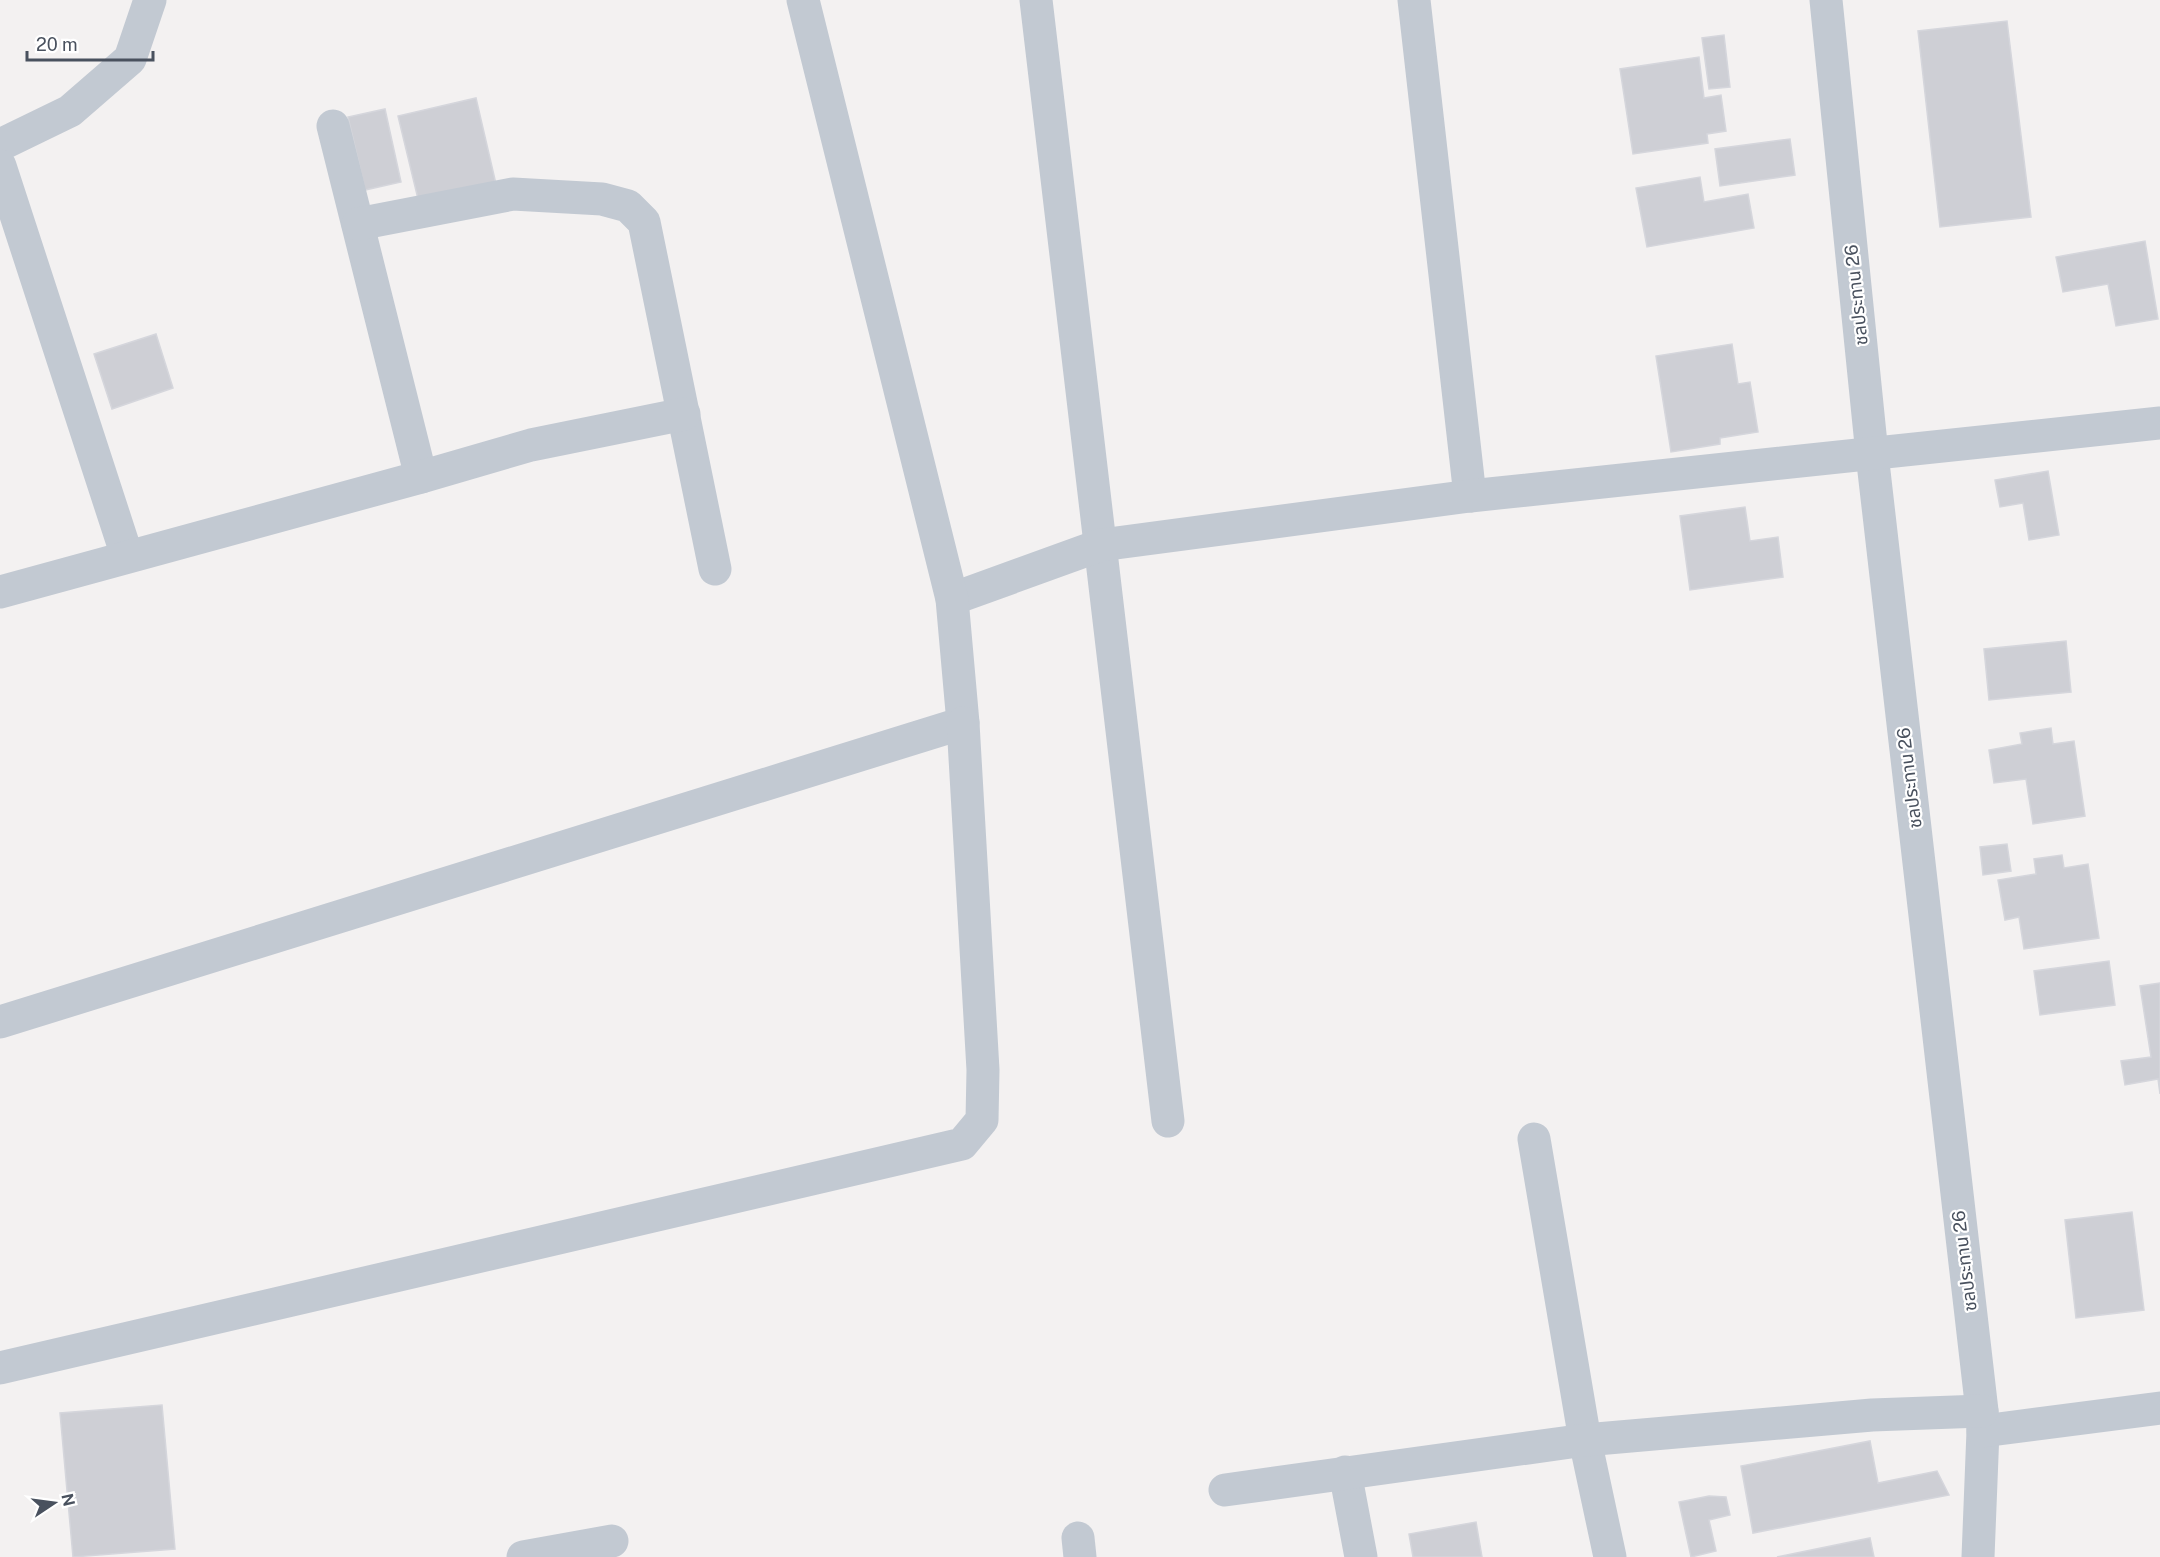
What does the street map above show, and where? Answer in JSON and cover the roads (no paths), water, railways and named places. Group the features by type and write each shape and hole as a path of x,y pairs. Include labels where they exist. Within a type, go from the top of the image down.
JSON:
{"street":[{"path":"0,146 70,111 130,59 150,0"},
{"path":"0,1368 962,1144 982,1120 983,1070 963,723 952,599 803,0"},
{"path":"1036,0 1168,1121"},
{"path":"1414,0 1470,496"},
{"name":"ชลประทาน 26","path":"1826,0 1872,454 1982,1421 1977,1557"},
{"path":"333,126 421,477"},
{"path":"0,166 126,556"},
{"path":"358,224 513,194 602,199 628,206 644,222 715,569"},
{"path":"0,592 531,445 684,414"},
{"path":"952,599 1101,545 1470,496 2160,423"},
{"path":"0,1022 963,723"},
{"path":"1534,1139 1585,1440 1610,1557"},
{"path":"1225,1490 1585,1440 1872,1415 1982,1421 2160,1408"},
{"path":"1345,1473 1361,1557"},
{"path":"523,1557 612,1541"}]}
